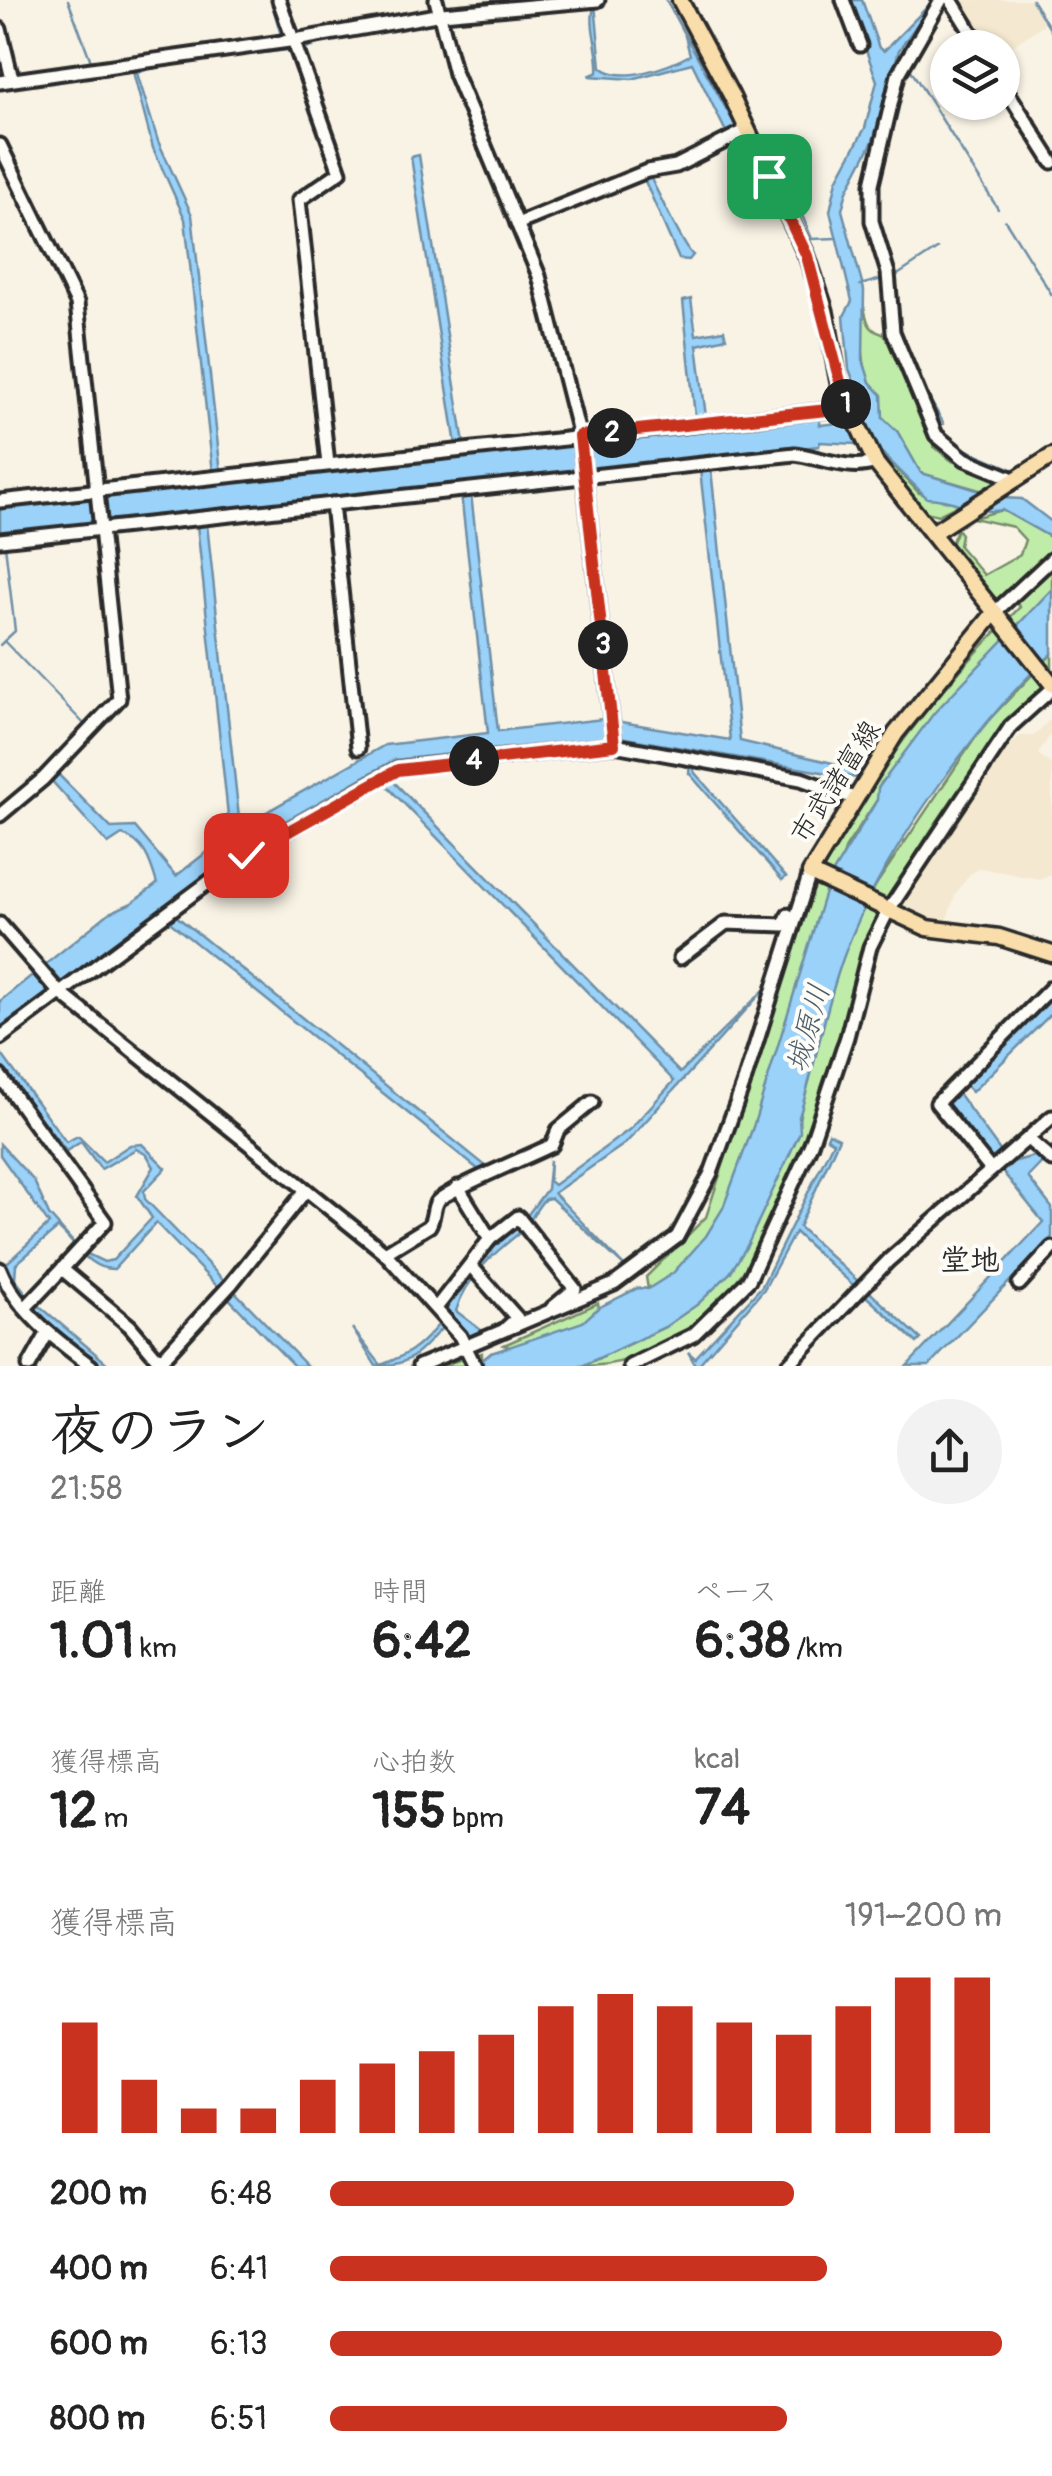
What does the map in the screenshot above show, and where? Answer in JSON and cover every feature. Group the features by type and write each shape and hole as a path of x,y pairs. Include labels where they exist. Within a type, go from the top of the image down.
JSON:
{"main road":[{"path":"680,0 739,134 807,256 849,413 872,458 1052,686"},
{"path":"932,533 1052,456"},
{"name":"市武諸富線","path":"996,612 916,708 854,798 811,874 928,928 999,937 1052,954"}],"street":[{"path":"279,0 289,44 340,172 299,200 328,464"},
{"path":"436,0 448,52 539,276 580,438 614,743"},
{"path":"0,30 6,81 289,44 442,14 598,0"},
{"path":"843,0 860,45"},
{"path":"941,0 898,76 872,184 872,221 888,273 893,332 936,435 964,458 1013,482"},
{"path":"951,0 969,30"},
{"path":"1020,111 1052,162"},
{"path":"517,224 648,171 676,166 739,134"},
{"path":"0,145 77,302 118,704 0,815"},
{"path":"0,501 849,413"},
{"path":"0,540 795,454 869,466 872,458"},
{"path":"332,504 358,748"},
{"path":"996,612 1052,559"},
{"path":"630,1366 693,1335 749,1280 812,1144 848,1037 870,947 888,911 1011,726 1052,686"},
{"path":"0,1038 56,990 246,855 390,772 614,743 801,779 854,798"},
{"path":"419,1366 496,1336 640,1270 677,1237 690,1218 743,1085 811,874"},
{"path":"680,958 726,923 784,925 802,896"},
{"path":"0,924 56,990 385,1253 443,1316 475,1366"},
{"path":"993,1169 938,1102 1052,987"},
{"path":"0,1076 105,1222 29,1303"},
{"path":"385,1253 429,1226 436,1203 458,1187 490,1176 552,1145 558,1130 592,1102"},
{"path":"786,1366 861,1289 1052,1117"},
{"path":"1028,1139 1048,1156"},
{"path":"458,1187 490,1239"},
{"path":"62,1269 130,1326 158,1358 164,1357 227,1289 306,1190"},
{"path":"443,1316 490,1239 518,1217 575,1289 547,1313"},
{"path":"1019,1284 1052,1248"},
{"path":"0,1269 29,1303 47,1334 91,1366"},
{"path":"474,1269 517,1318 496,1336"},
{"path":"29,1366 47,1334"}],"shaded area":[{"path":"954,0 1032,0 1046,23 1020,41 1020,30 973,30"},
{"path":"1052,717 1052,732 1038,754 1052,765 1052,874 1039,879 980,868 970,874 956,893 945,925 904,915 900,903 986,768 1020,736 1034,736"}],"green space":[{"path":"863,302 872,328 888,335 934,447 952,461 999,480 983,491 921,473 897,431 883,418 881,402 867,375 862,343"},
{"path":"874,445 919,493 960,504 938,515 918,510"},
{"path":"1002,510 1052,538 1052,555 1003,598 994,598 951,544 957,529 961,534 959,546 984,575 1020,555 1025,540 1013,527 973,518"},
{"path":"1052,566 1052,617 881,783 877,800 846,847 726,1211 674,1283 485,1366 440,1366 482,1353 482,1362 491,1353 512,1348 504,1345 598,1303 599,1308 638,1288 648,1289 646,1277 706,1217 813,892 832,853 903,741 960,671 1020,607 1016,602"},
{"path":"1052,654 1052,677 975,767 906,870 868,937 811,1139 760,1247 725,1294 685,1332 637,1357 582,1366 665,1327 730,1273 796,1133 838,941 984,725"}],"water":[{"path":"271,0 276,0 289,45 311,41 313,47 157,66 137,73 158,141 192,215 221,473 213,473 185,219 153,148 132,68 284,46"},
{"path":"666,0 755,161 753,165 731,142 692,63 632,79 589,76 598,72 592,20 595,4 601,67 610,72 646,72 690,55 685,36"},
{"path":"848,0 862,0 879,48 884,51 934,0 899,50 873,141 847,191 842,210 864,290 863,360 870,382 882,395 883,418 897,431 921,473 1003,498 1022,499 1052,522 1052,538 1002,510 983,510 927,498 874,445 820,442 819,446 0,533 0,506 792,419 820,419 820,425 862,421 867,416 849,369 844,316 852,301 830,211 837,180 865,128 877,81"},
{"path":"419,155 464,444 456,445 411,157"},
{"path":"644,179 651,179 693,255 689,260 679,259"},
{"path":"691,299 696,335 724,330 726,338 697,345 706,417 695,417 683,301"},
{"path":"711,469 740,741 862,770 856,778 619,737 394,760 243,845 164,909 0,1027 0,1001 109,913 132,903 157,884 142,848 122,835 108,844 51,780 58,774 111,828 135,827 176,876 230,834 197,525 207,524 240,827 385,745 488,733 461,494 471,494 498,731 603,719 730,740 700,470"},
{"name":"城原川","path":"1052,589 1052,654 996,712 940,784 869,898 837,977 799,1117 800,1132 747,1246 730,1273 698,1304 665,1327 582,1366 474,1366 491,1353 583,1322 598,1308 638,1288 648,1289 673,1273 706,1236 723,1208 753,1127 829,879 877,800 878,788 934,713"},
{"path":"690,762 695,773 786,877 782,880 689,773"},
{"path":"389,777 680,1073 764,990 626,1143 554,1193 625,1267 551,1198 545,1199 525,1228 483,1266 461,1299 456,1311 481,1330 469,1336 453,1319 412,1357 391,1365 376,1366 352,1328 381,1365 413,1350 448,1315 446,1309 478,1263 526,1217 547,1189 550,1160 549,1181 554,1185 630,1129 674,1081 382,781"},
{"path":"175,915 487,1167 479,1170 167,920"},
{"path":"1052,995 1052,1013 972,1092 963,1083"},
{"path":"0,1052 66,1142 78,1136 104,1162 130,1145 142,1144 166,1168 144,1191 145,1199 307,1366 294,1366 156,1223 114,1269 89,1260 58,1228 16,1264 15,1279 29,1297 110,1366 100,1366 44,1320 19,1292 7,1263 49,1224 0,1155 0,1144 34,1181 49,1215 81,1251 104,1262 113,1260 152,1218 137,1196 154,1167 147,1155 136,1149 101,1169 81,1142 66,1151 0,1066"},
{"path":"955,1089 1009,1163 1041,1154 1052,1146 1052,1152 1028,1177 1052,1208 1052,1237 929,1366 907,1366 1043,1222 948,1104"},
{"path":"829,1133 839,1138 799,1227 921,1339 917,1343 795,1232 764,1289 700,1363 702,1366 696,1366 688,1352 695,1358 762,1286 833,1142 827,1138"}],"waterway":[{"path":"68,0 92,64"},
{"path":"1032,0 1052,32"},
{"path":"909,67 998,209"},
{"path":"791,189 812,239 836,238"},
{"path":"1005,220 1052,295"},
{"path":"893,278 937,249"},
{"path":"860,285 882,279"},
{"path":"898,321 921,384 944,424"},
{"path":"958,446 1012,469"},
{"path":"0,645 15,631 5,545"},
{"path":"4,641 87,727"}],"district":[{"name":"堂地","path":"970,1260"}],"route":[{"path":"246,855 390,772 614,745 580,436 794,414 830,414 847,408 807,256 769,176"}]}
